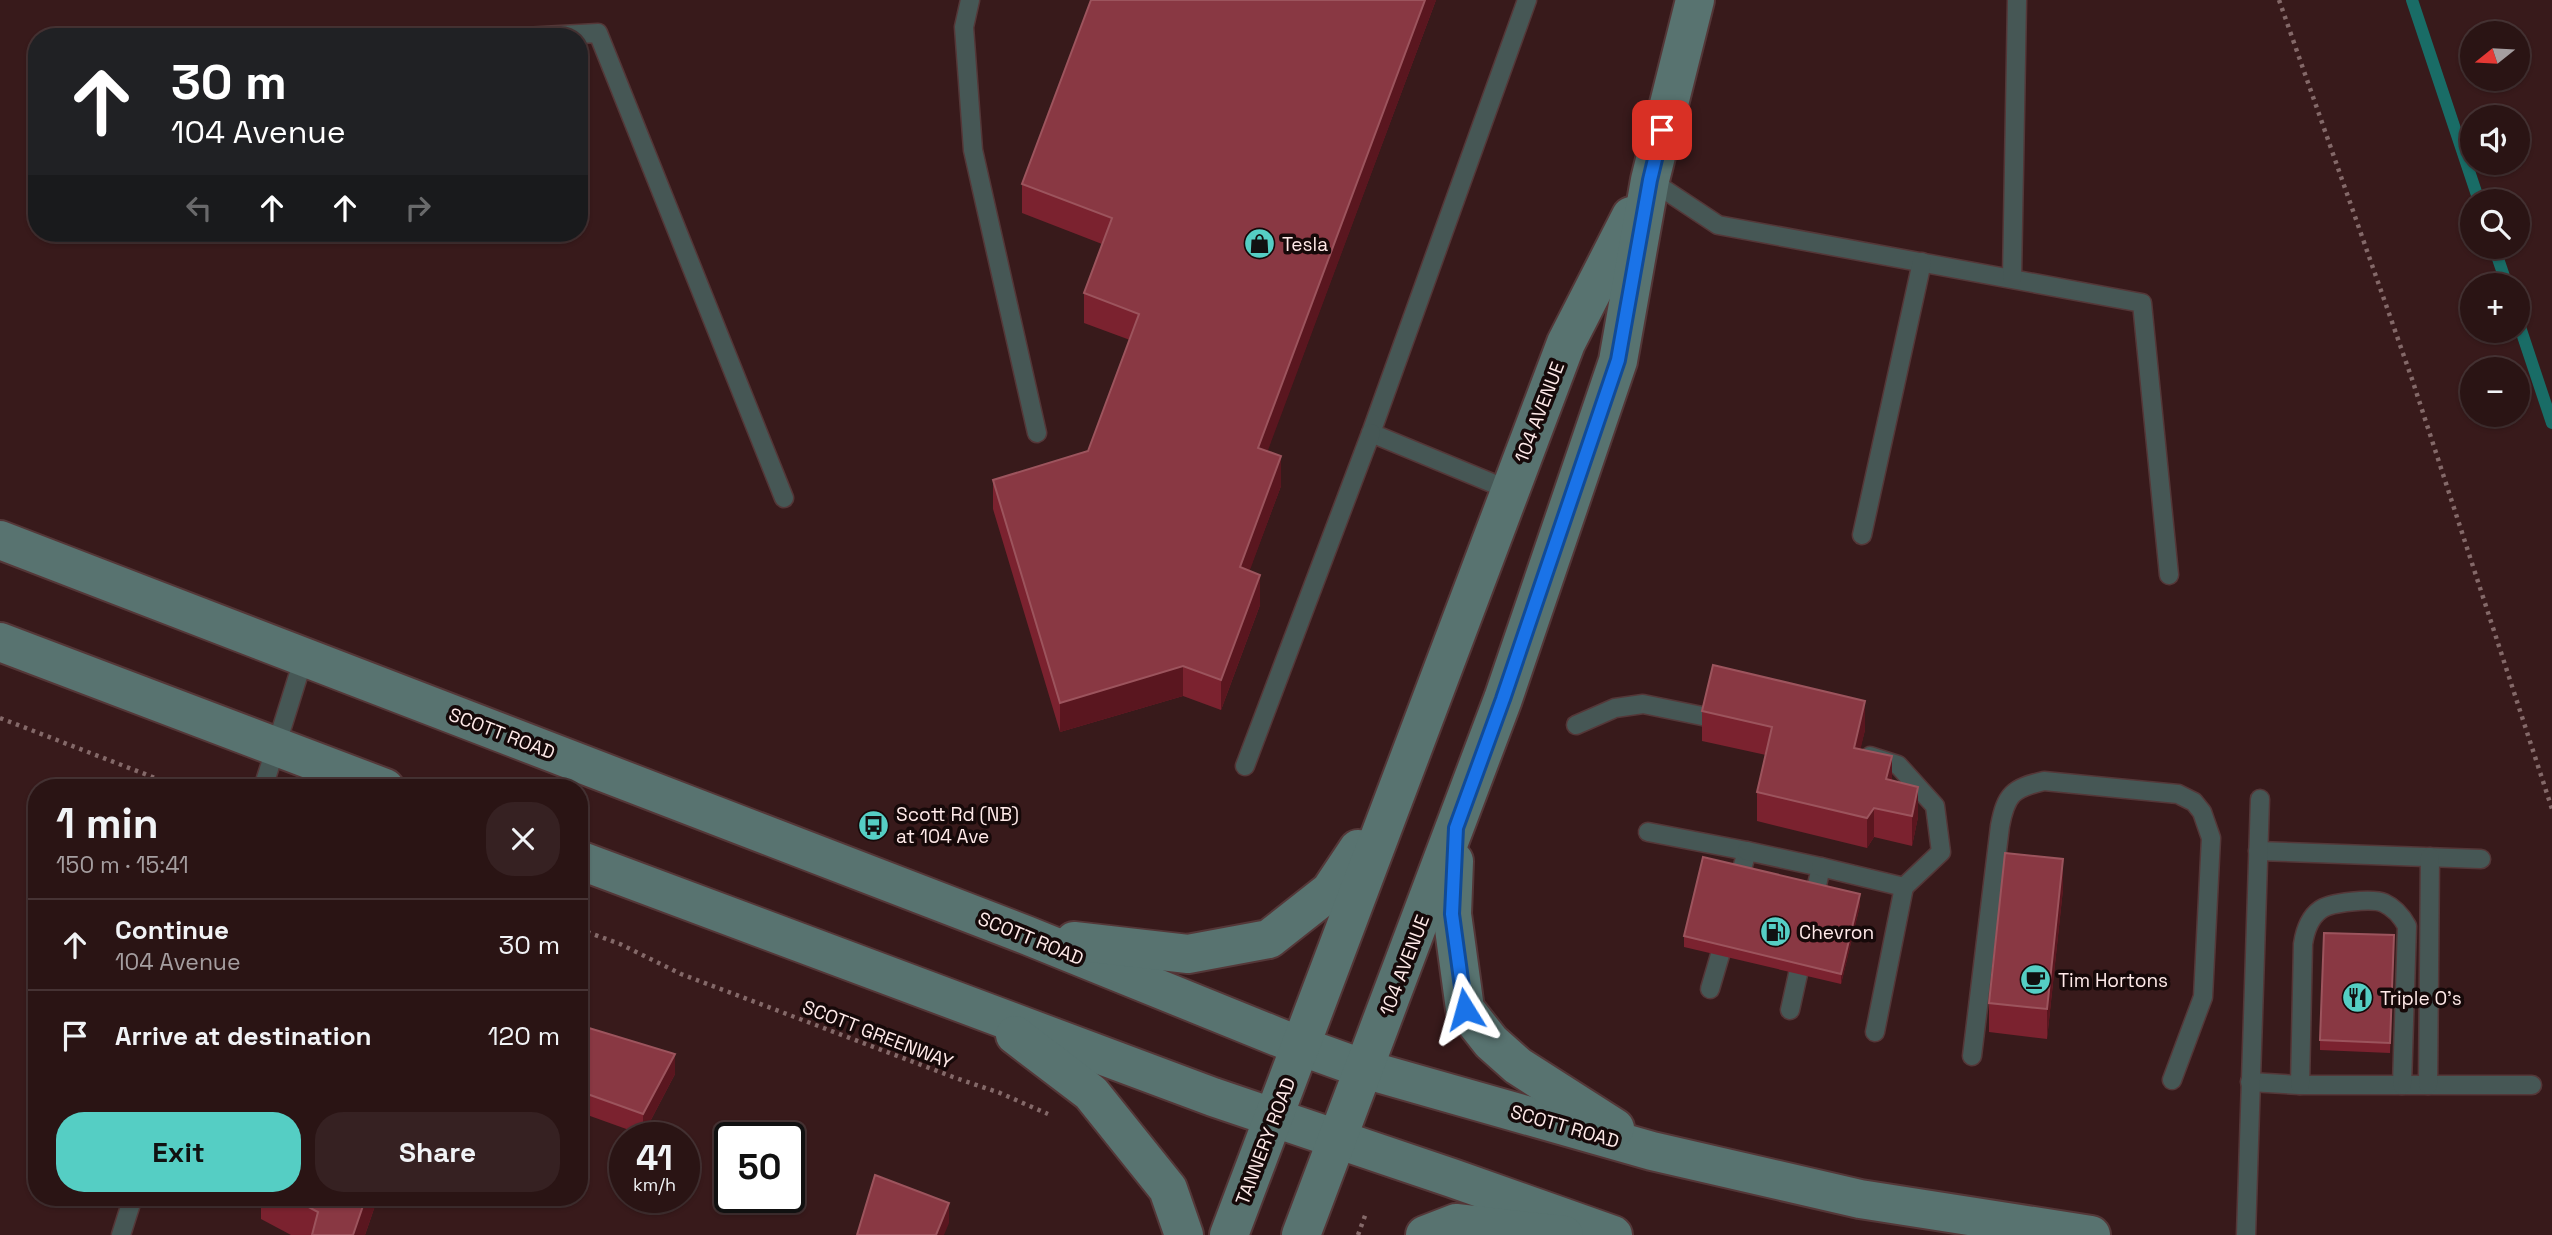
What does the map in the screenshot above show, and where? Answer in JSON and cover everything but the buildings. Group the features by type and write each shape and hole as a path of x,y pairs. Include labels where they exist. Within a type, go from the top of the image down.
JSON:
{"main road":[{"name":"104 AVENUE","path":"1364,1069 1503,699 1618,360 1650,180 1687,2"},
{"name":"104 AVENUE","path":"1300,1046 1566,343 1650,180"},
{"name":"SCOTT ROAD","path":"0,540 1027,935 1300,1046 1364,1069 1652,1151 1860,1199 2091,1235"},
{"path":"0,642 361,779"},
{"path":"1027,935 1188,954 1269,939 1330,891 1392,798"},
{"path":"1456,828 1452,914 1465,1009 1491,1042 1518,1066 1652,1151"},
{"path":"588,863 1275,1119 1613,1235"},
{"path":"982,1011 1091,1093 1168,1189 1184,1235"},
{"name":"TANNERY ROAD","path":"1229,1235 1275,1119 1300,1046"},
{"path":"1301,1235 1364,1069"},
{"path":"1425,1235 1456,1223 1564,1235"}],"lane":[{"path":"970,0 964,27 973,150 1037,433"},
{"path":"1245,766 1371,433 1527,0"},
{"path":"2012,278 2017,0"},
{"path":"588,33 597,33 784,498"},
{"path":"1650,180 1718,225 2141,303 2169,575"},
{"path":"1862,535 1922,262"},
{"path":"1371,433 1509,491"},
{"path":"266,779 304,657"},
{"path":"1576,725 1615,708 1643,704 1707,717"},
{"path":"1860,752 1898,765 1935,806 1941,852 1904,887 1875,1032"},
{"path":"1972,1056 2000,826 2004,804 2012,793 2026,785 2044,781 2178,794 2194,802 2202,813 2211,838 2203,998 2172,1080"},
{"path":"2246,1235 2260,799"},
{"path":"1648,832 1821,867 1904,887"},
{"path":"1740,876 1746,851"},
{"path":"2258,851 2480,859"},
{"path":"2428,1085 2430,857"},
{"path":"1815,894 1821,867"},
{"path":"2300,1085 2303,944 2306,928 2320,909 2355,901 2384,902 2400,914 2407,926 2402,1085"},
{"path":"1710,989 1720,955"},
{"path":"1790,1010 1798,974"},
{"path":"2250,1082 2300,1085 2532,1085"},
{"path":"121,1235 130,1206"}],"path":[{"path":"2279,0 2412,379 2552,809"},
{"path":"0,718 158,779"},
{"name":"SCOTT GREENWAY","path":"588,932 620,944 681,974 1000,1093 1056,1120"},
{"path":"1358,1235 1366,1213"}],"waterway":[{"path":"2412,0 2475,189"},
{"path":"2498,259 2503,273"},
{"path":"2525,343 2552,423"}],"place":[{"name":"Tesla","path":"1259,244"},
{"name":"Scott Rd (NB) at 104 Ave","path":"873,825"},
{"name":"Chevron","path":"1776,932"},
{"name":"Tim Hortons","path":"2035,980"},
{"name":"Triple O's","path":"2357,998"}],"route":[{"path":"1465,1009 1452,914 1456,828 1503,699 1618,360 1650,180 1662,130"}]}
